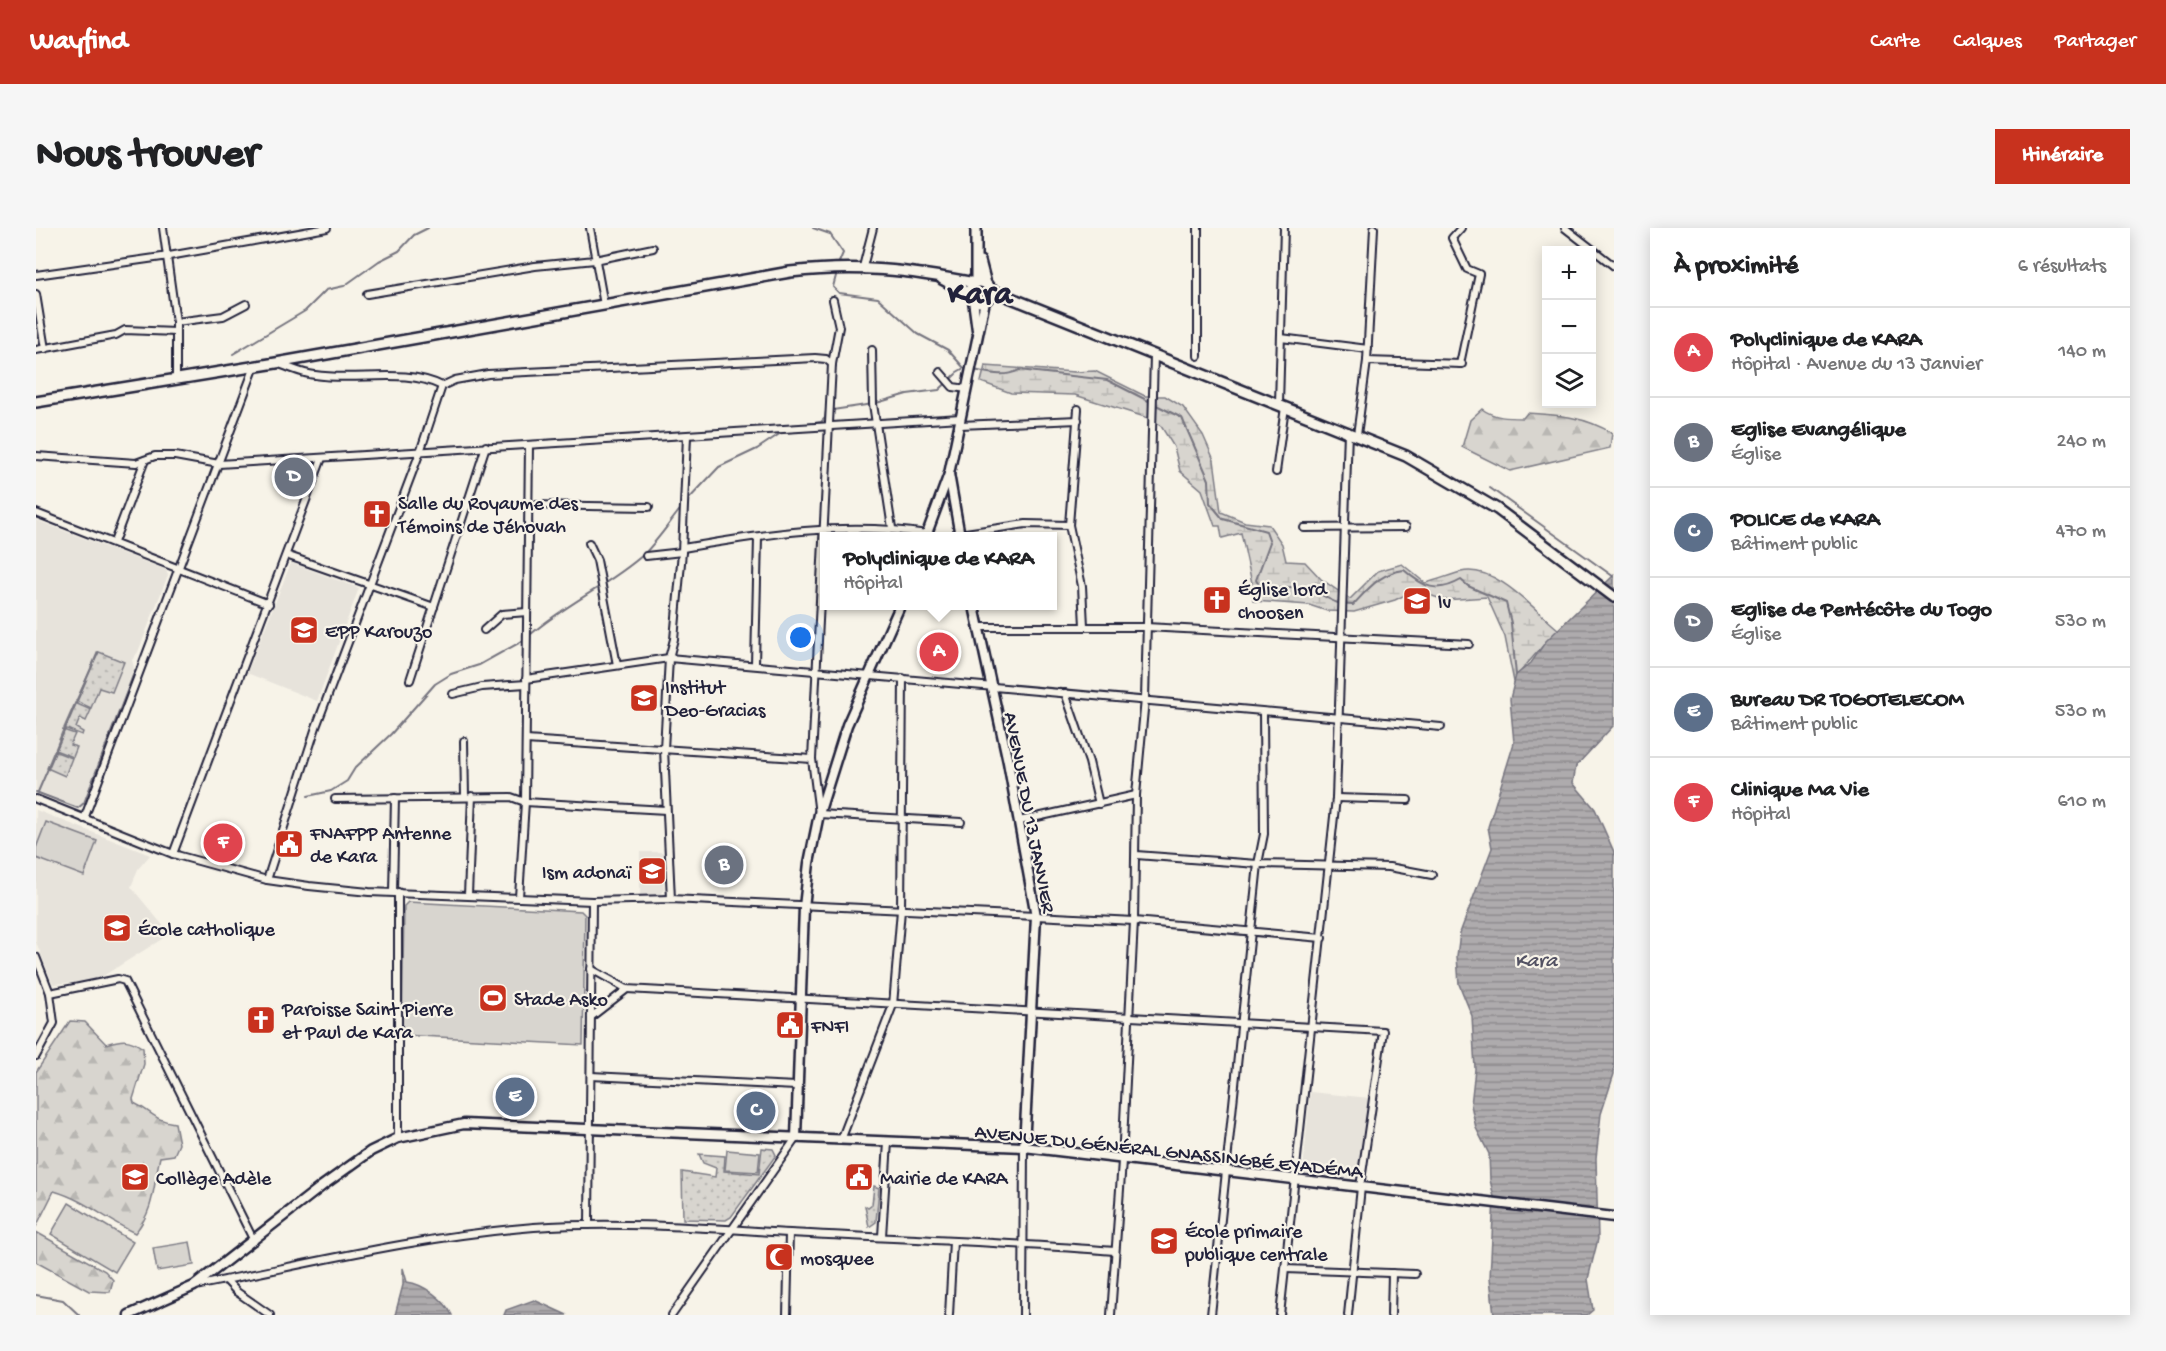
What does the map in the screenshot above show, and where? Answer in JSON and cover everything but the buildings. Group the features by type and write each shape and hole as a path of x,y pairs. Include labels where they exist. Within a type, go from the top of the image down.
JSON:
{"main road":[{"path":"928,532 949,474 978,333 983,290 976,231"},
{"path":"36,402 176,377 276,363 790,272 863,267 932,274 1018,301 1406,456 1480,498 1614,597"},
{"path":"932,274 971,297 978,333"},
{"path":"971,297 983,290"},
{"path":"971,297 983,290"},
{"path":"949,474 959,532"},
{"path":"796,1138 804,907 809,863 819,814 847,725 898,610"},
{"name":"AVENUE DU 13 JANVIER","path":"975,610 1019,821 1036,916 1024,1147"},
{"name":"AVENUE DU GÉNÉRAL GNASSINGBÉ EYADÉMA","path":"129,1315 194,1286 350,1165 398,1138 464,1124 1024,1147 1122,1161 1226,1171 1614,1217"}],"street":[{"path":"163,228 169,256 176,322 176,377"},
{"path":"36,275 169,256 327,228"},
{"path":"590,228 604,305"},
{"path":"863,267 873,228"},
{"path":"1198,228 1198,356"},
{"path":"1276,472 1282,406 1284,228"},
{"path":"1358,435 1367,362 1374,228"},
{"path":"1367,362 1461,364 1479,274 1467,269 1452,238 1461,228"},
{"path":"1565,228 1614,266"},
{"path":"367,294 535,266 595,260 652,248"},
{"path":"36,294 45,349"},
{"path":"824,532 831,427 832,364 839,327 832,300"},
{"path":"176,322 224,316 246,304"},
{"path":"36,350 116,335 125,330 176,332"},
{"path":"1281,338 1368,349"},
{"path":"872,350 873,404 892,528"},
{"path":"1111,1315 1122,1161 1134,921 1136,795 1145,699 1154,355"},
{"path":"267,880 316,727 420,452 442,386 455,380 488,374 815,358 825,359 832,364"},
{"path":"276,363 314,375 407,376 426,378 442,386"},
{"path":"84,819 255,366"},
{"path":"940,372 953,387 967,389"},
{"path":"1078,409 1070,525 1082,586 1084,626"},
{"path":"36,456 136,463 155,456 175,456 219,464 486,446 789,430 877,421 1078,420"},
{"path":"1280,1315 1336,798 1348,431"},
{"path":"670,899 664,748 669,658 674,639 682,550 687,436"},
{"path":"519,897 525,802 528,445"},
{"path":"410,680 486,446"},
{"path":"173,854 269,604 322,458"},
{"path":"114,542 145,460"},
{"path":"528,505 649,507"},
{"path":"36,513 269,604"},
{"path":"977,532 1026,524 1070,525"},
{"path":"1304,528 1344,530 1406,527"},
{"path":"646,556 824,528 892,528 912,532"},
{"path":"755,663 758,538"},
{"path":"589,543 597,560 617,665"},
{"path":"286,555 434,607"},
{"path":"820,600 812,759 819,814 961,822"},
{"path":"484,630 502,614 527,612"},
{"path":"978,627 1146,627 1469,644"},
{"path":"453,694 482,687 669,658 755,663 816,673 903,678 1145,699 1263,713 1441,727"},
{"path":"841,1140 893,1005 901,910 903,678"},
{"path":"1065,693 1089,762 1099,804"},
{"path":"1211,1315 1253,932 1258,864 1264,834 1263,713"},
{"path":"526,740 812,759"},
{"path":"464,741 469,796 468,895"},
{"path":"1019,821 1136,795"},
{"path":"335,799 511,797 525,802 666,810"},
{"path":"396,798 398,1138"},
{"path":"1336,798 1408,800"},
{"path":"36,799 173,854 267,880 396,892 592,901 670,899 1134,921 1322,938"},
{"path":"1136,855 1258,864 1389,867 1432,875"},
{"path":"589,1225 592,901"},
{"path":"36,957 50,993 54,1023 36,1055"},
{"path":"591,969 627,989 1383,1031 1360,1187 1348,1315"},
{"path":"50,993 118,979 125,981 254,1241"},
{"path":"591,1017 627,989"},
{"path":"591,1076 796,1086"},
{"path":"672,1315 796,1138"},
{"path":"882,1236 888,1142"},
{"name":"AVENUE DU 13 JANVIER","path":"1023,1315 1024,1147"},
{"path":"194,1286 369,1251 479,1234 589,1225 882,1236 1115,1251"},
{"path":"787,1315 789,1233"},
{"path":"949,1315 953,1241"},
{"path":"1286,1269 1415,1274"},
{"path":"1391,1315 1392,1273"},
{"path":"226,1280 237,1292 270,1315"}],"shaded area":[{"path":"36,520 166,570 168,575 138,652 132,660 134,668 84,803 78,807 36,790"},
{"name":"EPP Karouzo","path":"291,563 359,588 317,701 247,673"},
{"path":"36,810 150,855 138,869 131,887 170,934 95,981 53,984 36,942"},
{"name":"Ism adonaï","path":"640,852 663,852 664,889 660,895 640,895"},
{"path":"1310,1092 1370,1098 1359,1178 1307,1174 1303,1171"}],"green space":[{"path":"985,366 1075,372 1095,371 1145,396 1165,396 1183,407 1203,435 1214,460 1221,512 1245,522 1269,525 1282,544 1286,561 1305,562 1321,579 1350,599 1378,571 1402,564 1425,583 1461,572 1474,571 1488,575 1514,590 1559,630 1534,656 1514,682 1505,637 1487,597 1444,600 1415,590 1395,600 1354,612 1327,611 1309,605 1253,601 1252,583 1241,533 1222,538 1220,526 1215,526 1202,490 1180,471 1174,447 1161,426 1148,418 1075,395 1011,393 981,382"},
{"path":"1482,409 1496,416 1507,418 1523,418 1527,413 1561,416 1591,423 1612,433 1610,448 1510,471 1462,447 1470,420"},
{"path":"99,652 124,662 112,692 99,688 91,708 76,701"},
{"path":"75,703 91,710 86,721 80,718 76,728 83,732 82,735 64,728"},
{"path":"63,730 75,734 70,745 77,747 73,757 55,750"},
{"path":"54,751 72,758 65,776 47,768"},
{"path":"46,822 97,841 84,876 36,858 36,848"},
{"name":"Stade Asko","path":"408,902 581,911 585,915 583,1045 402,1035 404,906"},
{"path":"70,1021 85,1022 106,1044 125,1040 134,1042 143,1048 144,1064 133,1099 134,1103 157,1118 175,1123 179,1144 174,1155 160,1157 150,1206 135,1233 86,1205 54,1191 36,1227 36,1072"},
{"path":"762,1148 773,1149 776,1155 731,1217 726,1220 683,1219 682,1172 715,1177 716,1168 703,1163 699,1154 725,1156 724,1171 759,1174"},
{"path":"727,1150 760,1153 758,1172 725,1170"},
{"path":"874,1186 879,1188 876,1222 869,1227 865,1206 868,1208 872,1205"},
{"path":"69,1203 133,1242 115,1272 51,1234"},
{"path":"36,1232 105,1271 113,1280 110,1292 89,1291 36,1262"},
{"path":"190,1242 194,1265 157,1271 153,1248"}],"water":[{"name":"Kara","path":"1614,575 1614,725 1576,766 1573,783 1595,809 1614,852 1614,1074 1601,1114 1596,1158 1598,1239 1588,1279 1593,1310 1587,1315 1494,1315 1490,1278 1494,1197 1490,1180 1489,1154 1476,1128 1471,1105 1475,1069 1472,1016 1459,984 1457,956 1460,933 1492,848 1488,827 1514,743 1510,699 1516,675 1531,663 1546,641"},
{"path":"403,1268 407,1282 414,1283 433,1294 449,1309 452,1315 395,1315 403,1285"},
{"path":"534,1300 567,1315 504,1315 506,1310"}],"waterway":[{"path":"233,354 305,311 326,290 344,286 379,261 399,251 414,235 428,228"},
{"path":"813,228 830,234 843,253 837,267"},
{"path":"837,272 833,287 839,293 878,298 918,334 948,350 964,368 968,369"},
{"path":"957,372 964,368"},
{"path":"974,370 1003,374 1019,370 1107,380 1182,418 1209,480 1210,503 1223,519 1266,531 1270,542 1256,580 1262,590 1304,588 1338,603 1353,605 1376,582 1388,574 1404,570 1418,581 1431,587 1445,587 1461,580 1468,586 1506,603 1511,623 1516,675"},
{"path":"788,427 821,422 825,418 826,411 873,404 907,394 939,390 956,374"},
{"path":"686,502 719,467 757,449 784,431"},
{"path":"1490,488 1614,577"},
{"path":"530,635 558,613 631,565 659,537 682,507"},
{"path":"308,796 331,791 347,781 355,768 391,734 435,684 451,674 479,665 526,639"},
{"path":"38,792 98,652"},
{"path":"36,792 78,808 84,803 135,670"},
{"path":"36,1295 63,1300 79,1315"}],"place":[{"name":"Eglise de Pentécôte du Togo","path":"294,477"},
{"name":"Salle du Royaume des Témoins de Jéhovah","path":"377,514"},
{"name":"Église lord choosen","path":"1217,600"},
{"name":"lv","path":"1417,601"},
{"name":"EPP Karouzo","path":"304,630"},
{"name":"Polyclinique de KARA","path":"939,652"},
{"name":"Institut Deo-Gracias","path":"644,698"},
{"name":"Clinique Ma Vie","path":"223,843"},
{"name":"FNAFPP Antenne de Kara","path":"289,844"},
{"name":"Eglise Evangélique","path":"724,865"},
{"name":"Ism adonaï","path":"652,871"},
{"name":"École catholique","path":"117,928"},
{"name":"Stade Asko","path":"493,998"},
{"name":"Paroisse Saint Pierre et Paul de Kara","path":"261,1020"},
{"name":"FNFI","path":"790,1025"},
{"name":"Bureau DR TOGOTELECOM","path":"515,1097"},
{"name":"POLICE de KARA","path":"756,1111"},
{"name":"Collège Adèle","path":"135,1177"},
{"name":"Mairie de KARA","path":"859,1177"},
{"name":"École primaire publique centrale","path":"1164,1241"},
{"name":"mosquee","path":"779,1257"}],"district":[{"name":"Kara","path":"980,291"}]}
